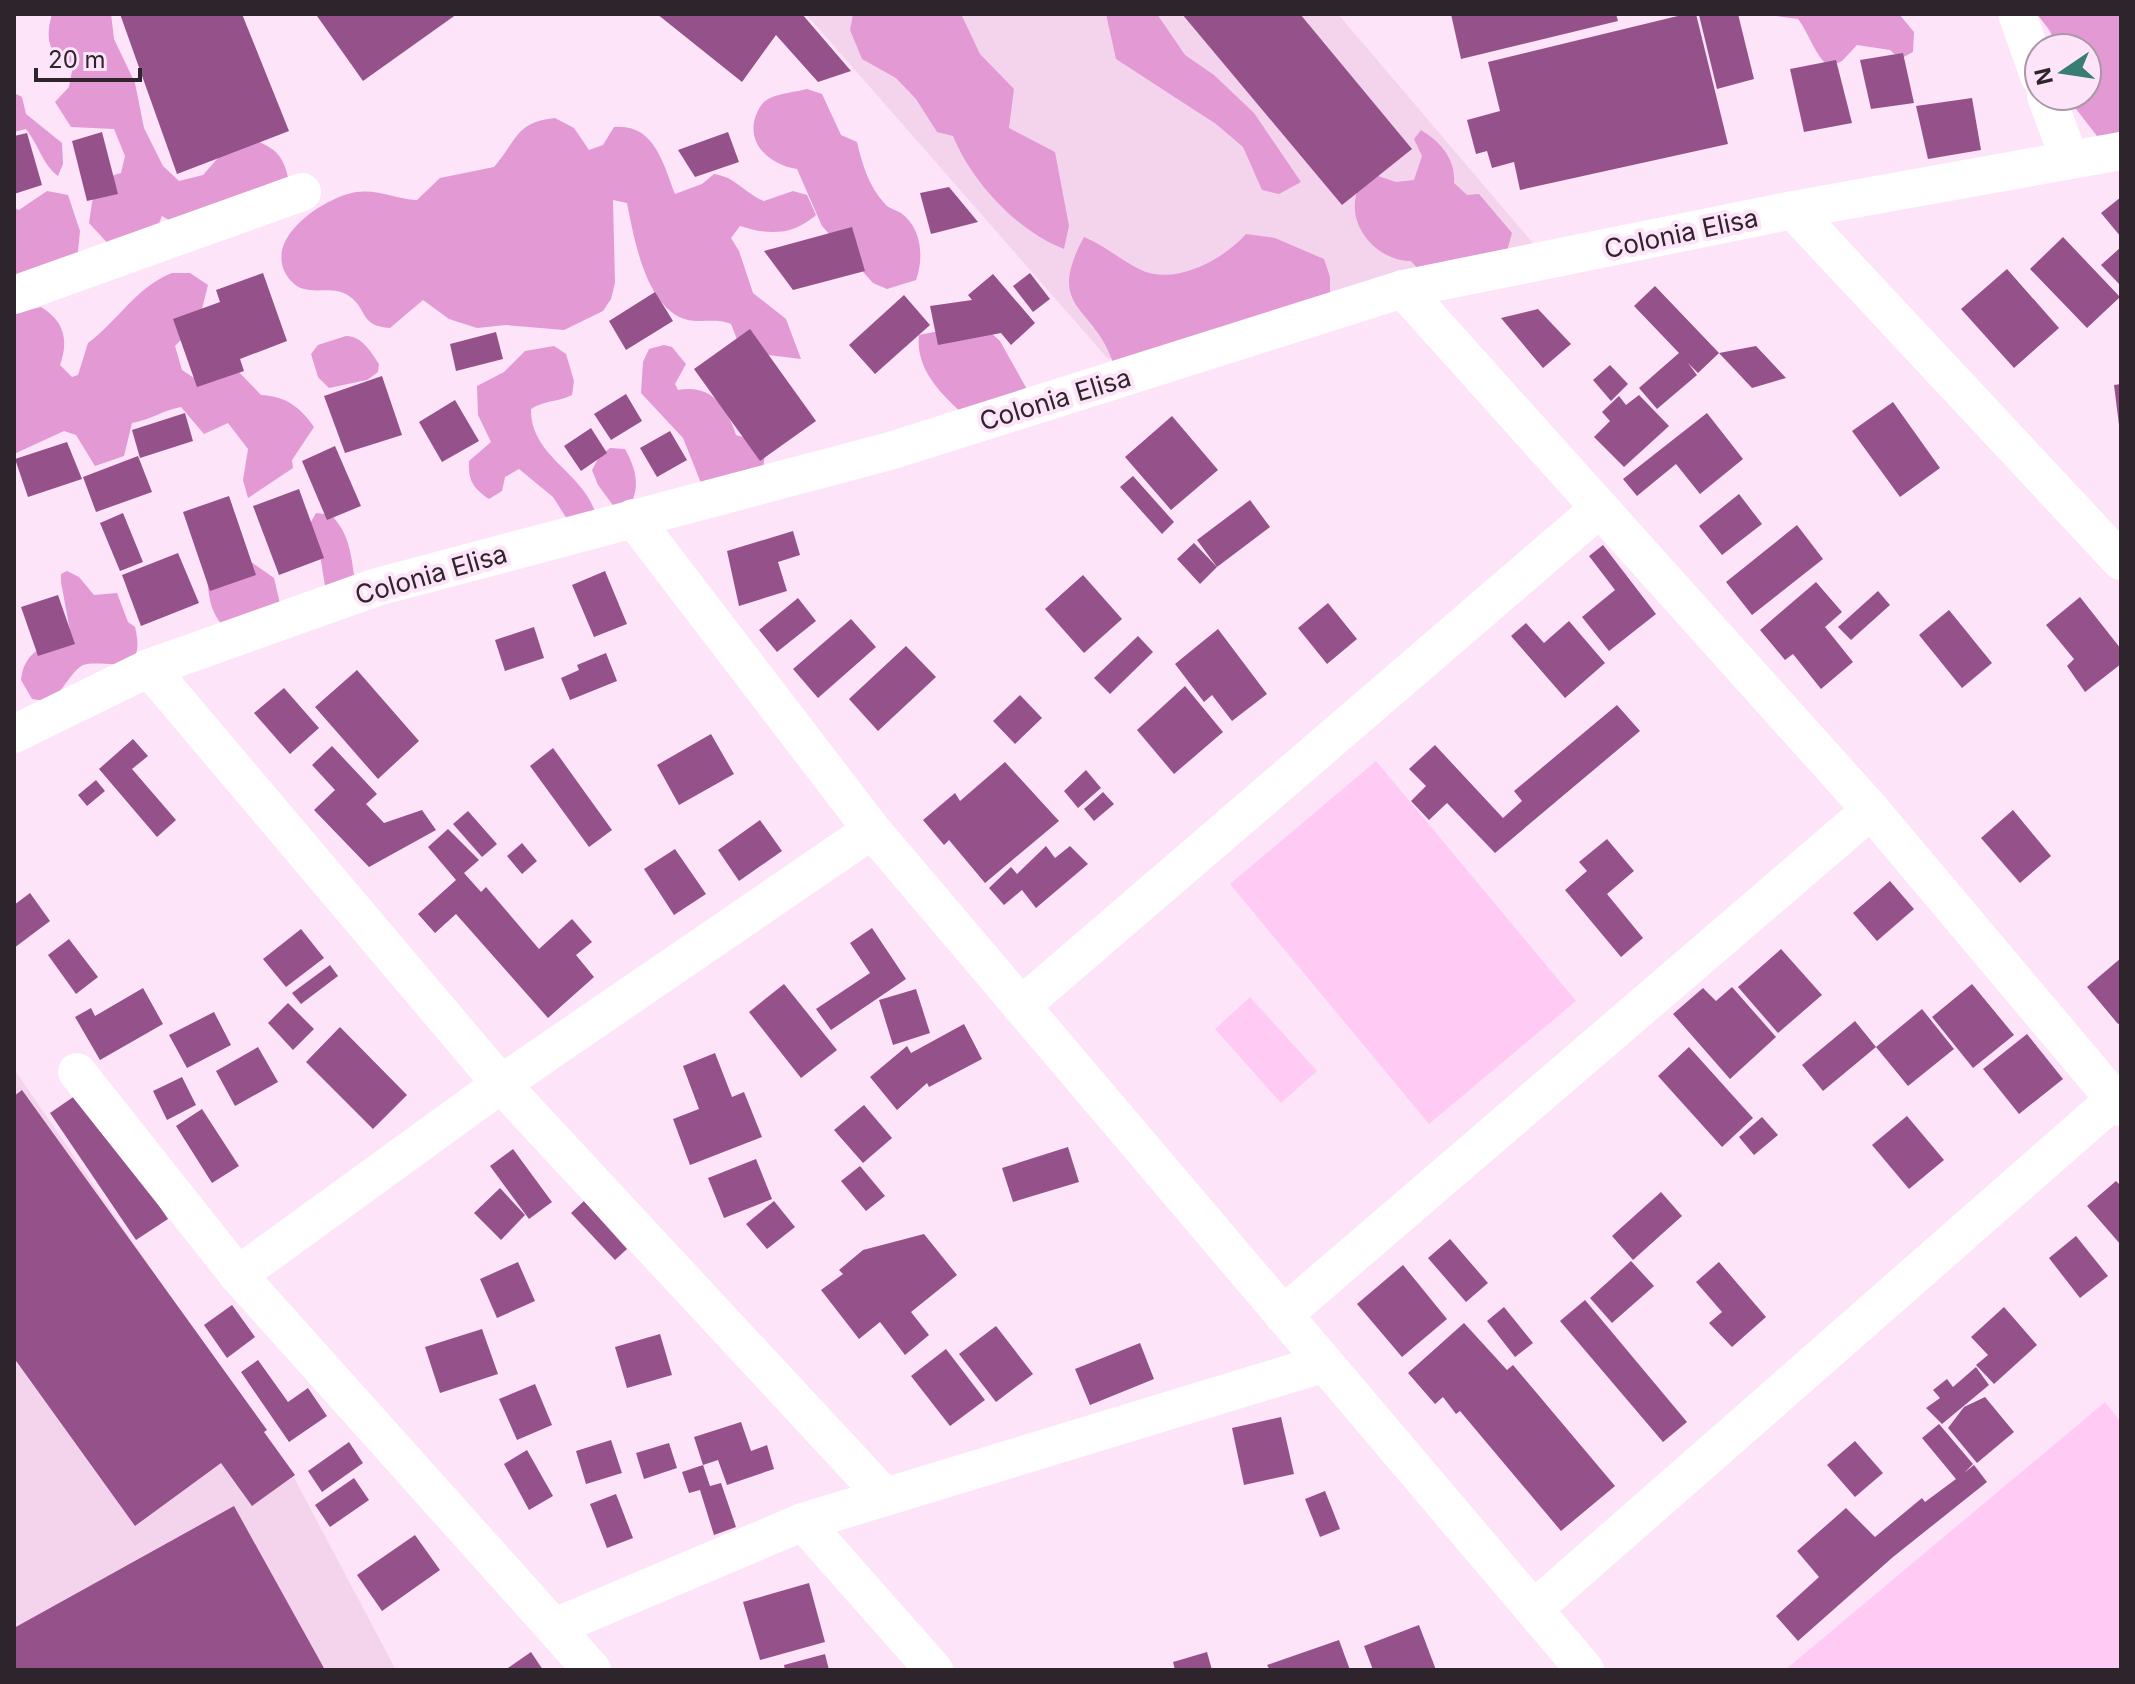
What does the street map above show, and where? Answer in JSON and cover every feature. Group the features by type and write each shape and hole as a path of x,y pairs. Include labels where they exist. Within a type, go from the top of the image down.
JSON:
{"street":[{"path":"2052,112 2069,158"},
{"name":"Colonia Elisa","path":"14,734 149,668 377,587 890,451 1403,289 1793,210 2121,151"},
{"path":"14,295 302,192"},
{"path":"1793,210 2121,561"},
{"path":"1403,289 1871,810 2119,1100 1534,1609"},
{"path":"1021,1006 1600,508"},
{"path":"633,518 872,830 1322,1364 1585,1670"},
{"path":"149,668 501,1084 884,1496"},
{"path":"1283,1315 1871,810"},
{"path":"238,1275 501,1084 872,830"},
{"path":"77,1072 238,1275 592,1670"},
{"path":"555,1627 803,1522 1322,1364"},
{"path":"803,1522 934,1670"}],"shaded area":[{"path":"52,14 111,14 114,39 135,83 144,128 163,166 179,181 203,175 225,150 247,137 279,155 291,190 181,227 162,216 153,238 114,250 89,223 96,190 104,180 121,173 125,156 114,129 71,127 55,102 69,87 72,71 51,46 49,32"},
{"path":"806,14 1338,14 1538,249 1108,359"},
{"path":"853,14 961,14 980,54 1014,89 1009,128 1055,152 1069,226 1064,249 1030,230 998,203 972,171 953,136 937,132 916,99 896,78 862,59 850,30"},
{"path":"1106,14 1157,14 1185,55 1214,75 1254,113 1301,182 1279,194 1262,190 1243,147 1216,124 1116,59"},
{"path":"1761,14 1899,14 1914,32 1913,52 1900,59 1890,50 1857,45 1842,61 1829,67 1798,19"},
{"path":"2037,14 2121,14 2121,130 2114,135 2097,136 2078,112 2103,112 2103,32 2050,31"},
{"path":"807,89 822,94 841,135 857,142 867,175 879,197 888,207 908,219 913,227 920,253 916,280 887,289 873,283 822,226 797,169 779,163 758,145 753,128 762,104 774,96"},
{"path":"14,93 22,97 26,114 62,143 63,164 58,176 48,166 26,129 14,132"},
{"path":"555,118 574,128 589,150 603,145 614,127 639,131 655,147 675,194 702,184 714,174 728,178 764,201 793,191 807,195 816,215 807,222 780,232 740,226 731,238 739,251 753,293 786,319 801,359 742,352 731,324 688,320 674,314 652,288 644,271 627,203 613,200 615,283 611,299 603,311 564,330 506,325 477,328 449,319 423,300 390,328 380,327 368,320 355,301 342,292 304,289 291,281 283,266 282,251 288,237 298,224 327,203 364,191 417,200 440,178 494,167 524,128"},
{"path":"1421,130 1446,152 1454,183 1467,195 1479,194 1512,233 1507,251 1420,271 1411,261 1388,255 1368,241 1357,220 1358,189 1369,173 1396,182 1414,180 1422,156 1414,139"},
{"path":"47,191 68,195 80,231 77,261 14,278 14,208 19,210"},
{"path":"1246,234 1275,238 1324,259 1330,277 1330,298 1115,369 1107,347 1071,295 1069,280 1073,262 1084,237 1139,269 1167,275 1182,273 1211,261"},
{"path":"172,273 190,273 208,285 199,321 175,346 182,370 197,380 235,368 261,395 285,401 304,414 314,427 292,460 293,468 248,498 243,480 248,449 228,423 204,434 181,407 132,423 124,456 95,466 76,435 64,431 14,454 14,314 41,307 55,318 64,339 60,365 72,377 78,375 88,343 148,287"},
{"path":"934,332 963,336 990,332 1000,341 1029,393 967,417 932,381 921,359 919,335"},
{"path":"346,336 366,346 379,364 378,372 367,380 329,388 318,377 311,354 318,345"},
{"path":"664,345 672,347 686,364 675,384 678,390 700,390 716,399 728,415 736,435 749,439 765,454 763,468 703,488 683,438 641,393 643,362 649,349"},
{"path":"554,346 566,354 574,381 572,395 531,409 533,426 550,454 584,491 597,521 569,522 553,497 519,469 505,477 502,491 489,499 475,487 469,473 469,461 491,442 478,415 477,386 504,372 525,351"},
{"path":"610,448 625,449 632,463 636,484 630,505 615,508 598,485 592,470 599,457"},
{"path":"316,513 331,515 342,530 349,545 355,581 325,586 318,542 308,527"},
{"path":"251,562 274,578 281,608 225,628 213,610 207,577"},
{"path":"67,571 79,577 94,595 117,593 128,622 135,627 136,655 122,664 83,665 50,698 32,699 21,680 27,662 38,650 71,636 61,582 61,574"},
{"path":"1376,761 1576,1001 1429,1124 1230,884"},
{"path":"1250,997 1317,1071 1281,1103 1215,1029"},
{"path":"14,1069 292,1474 396,1670 14,1670"},
{"path":"2105,1402 2121,1422 2121,1670 1785,1670"}],"building":[{"path":"120,14 242,14 289,131 177,174"},
{"path":"457,14 363,81 317,16"},
{"path":"657,14 802,14 851,71 818,82 776,35 742,82"},
{"path":"1182,14 1300,14 1412,149 1342,205"},
{"path":"1451,14 1616,14 1618,21 1461,59"},
{"path":"1696,14 1728,144 1520,190 1514,162 1492,168 1487,151 1476,154 1467,120 1500,111 1488,62"},
{"path":"1738,14 1754,79 1717,89 1699,15"},
{"path":"1903,53 1914,103 1871,109 1860,60"},
{"path":"1836,60 1852,123 1804,132 1790,69"},
{"path":"1972,98 1981,150 1928,159 1916,106"},
{"path":"102,132 118,194 87,201 72,141"},
{"path":"728,132 739,162 695,177 678,150"},
{"path":"27,133 42,185 14,194 14,136"},
{"path":"949,187 978,222 931,234 920,193"},
{"path":"2121,197 2121,237 2101,213"},
{"path":"852,227 865,271 793,290 764,251"},
{"path":"2063,237 2120,297 2087,328 2030,269"},
{"path":"2121,247 2121,286 2101,265"},
{"path":"2007,269 2059,328 2014,368 1961,309"},
{"path":"263,273 287,341 240,359 244,371 197,387 173,319 220,302 216,290"},
{"path":"1030,273 1050,299 1033,312 1013,286"},
{"path":"993,274 1035,323 1011,345 1001,333 938,345 930,306 972,300 968,295"},
{"path":"1655,286 1719,353 1698,373 1688,363 1697,375 1657,409 1639,388 1679,353 1634,306"},
{"path":"655,292 673,321 626,350 609,321"},
{"path":"904,295 930,325 875,374 849,345"},
{"path":"1538,309 1571,344 1543,368 1501,318"},
{"path":"750,329 816,421 760,461 694,369"},
{"path":"496,332 503,359 456,371 450,344"},
{"path":"1756,346 1786,378 1752,388 1719,353"},
{"path":"1610,365 1628,384 1611,401 1593,380"},
{"path":"382,376 402,435 345,453 324,396"},
{"path":"2121,384 2121,425 2119,425 2114,385"},
{"path":"626,394 642,421 611,440 594,414"},
{"path":"1639,395 1669,426 1624,467 1594,437 1610,421 1602,412 1619,396 1626,405"},
{"path":"455,400 479,441 442,462 419,422"},
{"path":"1893,402 1940,468 1900,497 1852,431"},
{"path":"185,413 193,441 140,458 132,430"},
{"path":"1707,413 1743,459 1700,494 1676,464 1637,496 1623,479"},
{"path":"1172,416 1218,470 1171,510 1125,457"},
{"path":"591,428 607,453 581,471 564,446"},
{"path":"670,431 687,460 657,477 640,448"},
{"path":"67,442 82,479 28,497 15,459"},
{"path":"335,446 361,506 327,520 302,461"},
{"path":"138,456 152,492 96,512 83,477"},
{"path":"1133,476 1174,522 1162,534 1120,487"},
{"path":"299,489 324,558 279,575 253,506"},
{"path":"1739,494 1762,524 1722,555 1699,526"},
{"path":"229,496 256,575 210,591 183,512"},
{"path":"1250,500 1270,527 1217,567 1197,540"},
{"path":"123,513 143,562 120,571 100,523"},
{"path":"1797,525 1823,559 1752,615 1726,582"},
{"path":"793,531 800,555 778,562 787,591 739,606 727,551"},
{"path":"1194,543 1217,567 1200,584 1177,559"},
{"path":"1603,545 1656,614 1609,651 1582,617 1615,590 1589,556"},
{"path":"178,553 199,603 141,626 122,575"},
{"path":"605,571 627,624 594,637 572,585"},
{"path":"1083,575 1122,619 1084,653 1045,609"},
{"path":"1816,582 1842,612 1825,627 1853,662 1821,689 1793,654 1785,660 1760,630"},
{"path":"1878,591 1890,605 1851,640 1838,627"},
{"path":"58,595 75,644 38,656 21,607"},
{"path":"2080,597 2121,649 2121,664 2085,692 2067,666 2074,659 2046,625"},
{"path":"798,598 816,621 777,652 759,630"},
{"path":"1328,603 1357,639 1327,664 1298,628"},
{"path":"1949,610 1992,663 1962,688 1919,635"},
{"path":"851,619 876,647 818,698 793,669"},
{"path":"1569,621 1605,663 1565,698 1511,636 1526,623 1544,643"},
{"path":"534,627 544,658 505,671 495,640"},
{"path":"1218,629 1267,694 1232,721 1212,695 1204,702 1175,664"},
{"path":"1138,636 1153,652 1110,694 1094,678"},
{"path":"906,646 936,677 878,731 849,699"},
{"path":"606,653 617,681 570,700 561,678 579,670 577,665"},
{"path":"357,670 419,741 378,779 315,707"},
{"path":"1185,686 1223,732 1174,774 1137,730"},
{"path":"284,688 319,728 290,754 254,713"},
{"path":"1020,695 1042,718 1015,744 993,721"},
{"path":"1617,705 1640,731 1495,853 1447,803 1429,820 1411,801 1426,786 1409,769 1435,745 1503,818 1522,801 1514,791"},
{"path":"711,734 734,774 679,805 657,765"},
{"path":"133,739 148,756 132,769 176,820 157,837 99,769"},
{"path":"332,746 377,794 366,804 384,823 422,810 436,830 369,867 314,810 335,790 312,765"},
{"path":"553,748 612,830 589,847 530,766"},
{"path":"1005,762 1059,821 985,883 949,840 944,845 923,820 955,793 960,801"},
{"path":"1086,770 1101,788 1078,808 1064,791"},
{"path":"96,780 105,791 87,806 78,795"},
{"path":"1103,792 1114,804 1094,821 1084,809"},
{"path":"2013,810 2051,856 2020,883 1981,838"},
{"path":"468,811 497,844 482,857 453,824"},
{"path":"760,820 782,851 739,881 718,850"},
{"path":"448,829 479,860 464,873 481,892 486,887 539,949 572,919 592,942 576,955 594,977 548,1018 456,914 435,933 418,914 456,880 428,847"},
{"path":"1607,839 1634,871 1607,894 1643,938 1621,957 1565,890 1587,871 1579,862"},
{"path":"522,843 537,861 522,874 507,856"},
{"path":"1046,846 1055,858 1070,846 1088,864 1036,908 1022,890 1004,905 989,888 1011,867 1017,874"},
{"path":"675,849 706,894 674,915 644,869"},
{"path":"1890,881 1914,909 1877,941 1853,913"},
{"path":"30,893 50,921 14,948 14,905"},
{"path":"872,928 906,979 831,1030 816,1009 870,973 850,943"},
{"path":"301,929 324,958 286,987 263,959"},
{"path":"69,939 98,977 76,994 48,955"},
{"path":"1781,949 1822,995 1778,1033 1738,987"},
{"path":"2121,958 2121,1022 2118,1024 2087,987"},
{"path":"330,965 338,976 301,1004 292,993"},
{"path":"784,984 837,1050 801,1078 749,1012"},
{"path":"1972,984 2014,1035 1973,1068 1932,1017"},
{"path":"1732,987 1776,1037 1730,1079 1673,1014 1703,988 1716,1001"},
{"path":"143,988 163,1024 100,1060 75,1017 91,1008 95,1016"},
{"path":"916,989 930,1033 893,1045 879,1000"},
{"path":"288,1003 314,1029 293,1050 268,1023"},
{"path":"1922,1009 1954,1049 1908,1086 1876,1047"},
{"path":"214,1012 231,1045 187,1068 169,1035"},
{"path":"1855,1021 1876,1047 1823,1091 1802,1065"},
{"path":"964,1024 982,1059 929,1087 927,1083 897,1110 870,1077 907,1046 911,1053"},
{"path":"340,1027 407,1095 373,1129 306,1062"},
{"path":"2027,1034 2063,1079 2019,1114 1983,1069"},
{"path":"258,1047 278,1082 235,1106 216,1071"},
{"path":"1689,1047 1753,1118 1722,1147 1658,1076"},
{"path":"715,1053 732,1097 744,1092 762,1137 690,1165 673,1119 699,1109 683,1066"},
{"path":"182,1077 196,1105 167,1120 153,1091"},
{"path":"22,1090 267,1430 264,1432 295,1475 252,1506 221,1463 135,1526 14,1358 14,1096"},
{"path":"82,1091 168,1219 136,1240 50,1113"},
{"path":"864,1105 892,1138 863,1163 834,1130"},
{"path":"202,1109 239,1166 212,1183 176,1126"},
{"path":"1907,1116 1944,1160 1909,1189 1872,1145"},
{"path":"1762,1117 1778,1135 1754,1155 1739,1137"},
{"path":"1068,1147 1079,1182 1013,1202 1002,1168"},
{"path":"513,1149 552,1202 529,1219 490,1166"},
{"path":"756,1159 772,1199 724,1218 708,1178"},
{"path":"860,1166 885,1196 866,1211 841,1181"},
{"path":"2116,1181 2121,1186 2121,1245 2087,1206"},
{"path":"500,1188 525,1215 501,1240 474,1213"},
{"path":"1661,1192 1682,1216 1633,1260 1612,1236"},
{"path":"584,1201 627,1249 615,1260 571,1213"},
{"path":"774,1201 795,1227 767,1249 746,1224"},
{"path":"924,1234 957,1275 911,1312 929,1335 905,1355 880,1322 859,1339 821,1290 843,1274 839,1270 863,1250"},
{"path":"2076,1236 2108,1276 2080,1298 2049,1258"},
{"path":"1450,1239 1488,1283 1466,1302 1428,1258"},
{"path":"1631,1261 1654,1286 1612,1323 1590,1298"},
{"path":"518,1262 535,1301 497,1318 480,1279"},
{"path":"1719,1262 1766,1317 1732,1347 1709,1323 1722,1312 1696,1282"},
{"path":"1403,1265 1447,1319 1402,1357 1357,1304"},
{"path":"1585,1300 1687,1422 1663,1442 1560,1321"},
{"path":"232,1305 255,1337 227,1358 204,1325"},
{"path":"1504,1307 1533,1343 1515,1357 1487,1321"},
{"path":"2004,1307 2037,1345 1994,1384 1976,1365 1988,1355 1971,1337"},
{"path":"1464,1323 1507,1370 1513,1365 1615,1486 1561,1531 1460,1411 1456,1414 1443,1397 1435,1404 1408,1373"},
{"path":"996,1326 1033,1374 996,1402 959,1354"},
{"path":"482,1329 498,1374 440,1393 425,1347"},
{"path":"660,1334 672,1375 627,1388 615,1347"},
{"path":"1140,1343 1154,1379 1090,1405 1075,1369"},
{"path":"946,1349 985,1400 950,1426 911,1376"},
{"path":"258,1360 288,1402 308,1388 327,1416 289,1442 241,1372"},
{"path":"1976,1367 1989,1385 1942,1424 1926,1408 1940,1398 1933,1390 1947,1379 1953,1387"},
{"path":"535,1384 552,1425 517,1440 499,1399"},
{"path":"1985,1397 2014,1432 1977,1463 1948,1428 1964,1407"},
{"path":"1281,1417 1294,1474 1244,1485 1232,1428"},
{"path":"741,1422 751,1451 767,1445 774,1469 727,1485 718,1460 703,1465 694,1437"},
{"path":"1939,1424 1973,1464 1964,1473 1974,1465 1987,1482 1893,1557 1798,1641 1776,1616 1819,1577 1797,1551 1846,1508 1875,1537 1922,1498 1925,1502 1956,1479 1922,1438"},
{"path":"611,1440 622,1473 586,1484 576,1451"},
{"path":"1855,1441 1883,1473 1855,1497 1827,1465"},
{"path":"349,1442 363,1463 322,1492 308,1471"},
{"path":"669,1443 677,1468 644,1479 636,1453"},
{"path":"527,1450 553,1496 529,1510 504,1464"},
{"path":"703,1465 710,1486 721,1483 736,1527 714,1535 700,1490 689,1493 682,1472"},
{"path":"354,1478 369,1500 330,1527 315,1505"},
{"path":"1325,1491 1340,1529 1320,1537 1305,1499"},
{"path":"616,1494 633,1538 607,1548 590,1504"},
{"path":"234,1506 325,1670 14,1670 14,1628"},
{"path":"415,1535 440,1570 382,1611 357,1575"},
{"path":"809,1583 825,1642 760,1660 743,1602"},
{"path":"1419,1625 1436,1670 1373,1670 1364,1646"},
{"path":"1339,1640 1350,1670 1270,1670 1267,1665"},
{"path":"531,1652 543,1670 505,1670"},
{"path":"1207,1652 1212,1670 1175,1670 1173,1662"},
{"path":"825,1654 829,1670 785,1670 784,1665"}]}
